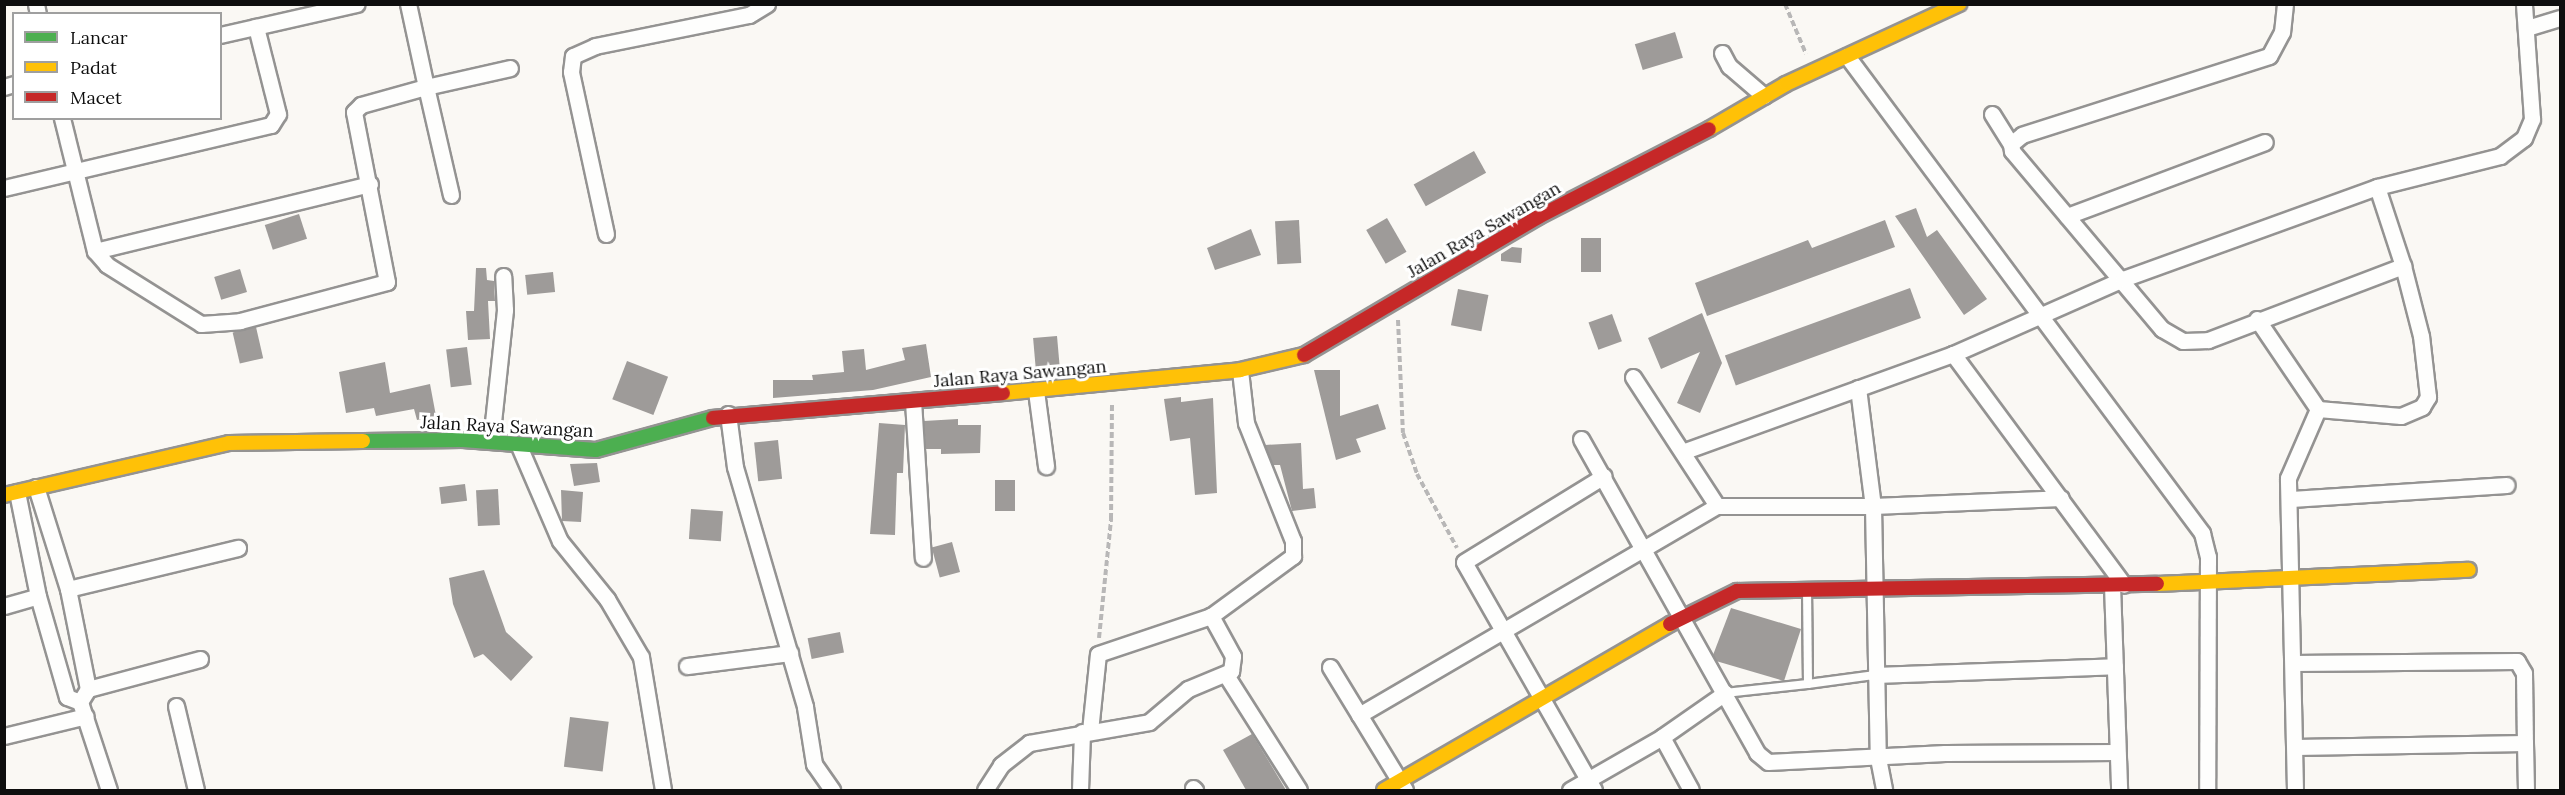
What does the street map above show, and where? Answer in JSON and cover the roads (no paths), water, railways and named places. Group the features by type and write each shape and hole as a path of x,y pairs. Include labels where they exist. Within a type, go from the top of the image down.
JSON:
{"street":[{"path":"222,35 357,4"},
{"path":"408,4 451,195"},
{"path":"606,234 574,91 573,56 595,46 749,15 767,4"},
{"name":"Jalan Raya Sawangan","path":"9,492 229,443 491,441 519,446 596,450 728,414 1112,385 1240,370 1303,356 1538,217 1682,144 1813,70 1959,4"},
{"path":"2011,144 2022,135 2269,56 2282,32 2285,4"},
{"path":"1684,451 1953,354 2036,314 2123,279 2377,187 2500,156 2524,138 2532,119 2524,4"},
{"path":"2527,28 2560,18"},
{"path":"4,188 271,125 278,114 256,27"},
{"path":"1722,53 1729,66 1764,96"},
{"path":"1847,56 2036,314 2196,522 2208,557 2204,583 2207,790"},
{"path":"62,120 95,251 107,265 201,324 240,321 356,294 388,278 354,112 361,105 426,87 510,68"},
{"path":"1992,114 2018,160 2123,279 2162,329 2184,341 2208,340 2257,319 2403,267"},
{"path":"2067,216 2265,142"},
{"path":"95,251 370,184"},
{"path":"2318,410 2401,416 2422,407 2427,382 2415,308 2377,187"},
{"path":"491,441 505,310 503,276"},
{"path":"2257,319 2318,410"},
{"path":"1953,354 2061,498 2118,585 2115,666 2119,790"},
{"path":"1080,790 1098,654 1211,616 1293,556 1293,541 1245,423 1240,370"},
{"path":"1633,377 1684,451 1717,506"},
{"path":"1858,388 1873,506 1878,758 1884,790"},
{"path":"1036,391 1046,466"},
{"path":"913,401 923,558"},
{"path":"2295,790 2289,471 2318,410"},
{"path":"728,414 735,467 790,653 814,765 832,790"},
{"path":"1581,439 1604,476 1680,618 1758,753 1768,762 2117,752"},
{"path":"519,446 560,542 607,599 641,657 663,790"},
{"path":"1591,785 1502,633 1464,562 1604,476"},
{"path":"2291,499 2507,485"},
{"path":"36,487 68,589 85,703 108,790"},
{"path":"9,492 67,697 85,703"},
{"path":"1359,715 1717,506 1873,506 2061,498"},
{"path":"68,589 238,548"},
{"path":"1384,790 1402,786 1680,618 1737,591 1807,589 1874,591 2204,583 2469,570"},
{"path":"4,606 38,596"},
{"path":"986,790 1001,765 1029,743 1149,722 1188,689 1226,675 1233,656 1211,616"},
{"path":"687,666 790,653"},
{"path":"4,736 201,659"},
{"path":"2293,663 2517,661 2524,673 2526,790"},
{"path":"1875,675 2115,666"},
{"path":"1330,667 1402,786"},
{"path":"1226,675 1299,790"},
{"path":"1570,790 1591,785 1725,693"},
{"path":"176,706 196,790"},
{"path":"1662,737 1691,790"},
{"path":"2295,747 2524,743"}],"lane":[{"path":"1807,589 1808,684"},
{"path":"1725,693 1875,675"}]}
